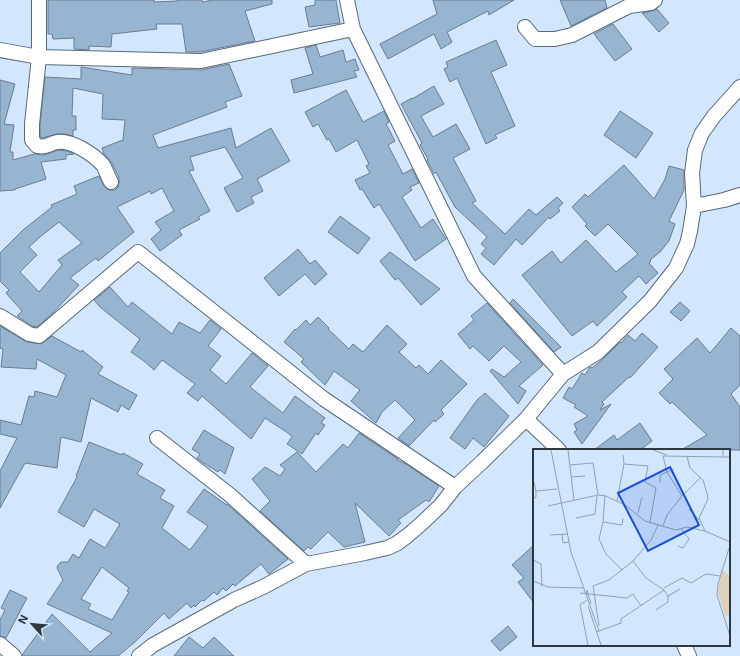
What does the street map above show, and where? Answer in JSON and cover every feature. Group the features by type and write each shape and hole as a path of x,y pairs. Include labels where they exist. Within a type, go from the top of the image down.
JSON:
{"street":[{"path":"39,0 39,57 32,124 32,140 36,146 44,147 57,142 68,142 78,147 92,155 104,166 111,182"},
{"path":"347,0 353,29 474,276 563,374"},
{"path":"525,27 535,39 555,39 572,35 629,6 651,3 655,0"},
{"path":"0,50 39,57 201,61 353,29"},
{"path":"139,656 153,645 234,600 263,587 306,564 386,548 396,544 408,536 421,524 441,505 455,487 526,419 563,374 598,352 650,301 676,268 687,244 690,231 694,206 692,173 695,150 702,133 714,116 740,87"},
{"path":"694,206 740,195"},
{"path":"0,316 29,334 39,336 138,252 324,399 455,487"},
{"path":"526,419 559,449"},
{"path":"157,438 230,495 306,564"},
{"path":"0,644 14,656"},
{"path":"684,646 689,656"}],"building":[{"path":"48,0 154,0 154,2 202,0 202,2 214,0 272,0 272,4 245,11 255,41 200,52 186,52 182,24 156,24 157,29 112,34 111,47 89,46 89,50 74,49 74,38 53,39 52,34 48,34"},
{"path":"315,0 336,0 340,23 309,27 305,7 315,5"},
{"path":"433,0 514,0 489,15 488,11 447,32 452,42 441,49 434,34 388,59 380,44 437,14"},
{"path":"560,0 605,0 607,8 571,26"},
{"path":"657,9 669,23 659,32 642,13"},
{"path":"613,24 632,49 615,61 594,34"},
{"path":"496,40 507,65 491,72 515,126 495,135 497,138 486,144 457,78 450,82 444,69 448,67 446,62"},
{"path":"316,45 320,57 343,50 346,62 355,59 359,70 354,71 357,77 294,93 291,80 313,74 305,48"},
{"path":"229,64 242,96 225,102 227,107 153,135 158,148 231,128 236,148 271,128 290,161 257,179 263,191 251,197 254,203 237,212 224,188 243,178 225,147 190,157 194,170 189,171 210,211 198,217 200,219 179,230 182,235 160,251 151,239 161,230 155,222 174,211 162,188 151,194 150,191 117,207 134,232 98,261 96,258 70,278 79,285 52,314 37,327 32,326 17,316 22,311 6,293 9,290 0,281 0,253 23,230 52,207 51,205 77,194 74,186 99,176 107,189 115,190 119,183 119,178 112,163 104,154 102,148 123,140 125,120 102,119 103,94 73,88 72,116 76,116 76,130 73,130 73,136 57,134 41,138 40,124 45,77 81,79 81,67 132,75 132,68 201,70","holes":["59,222 82,243 58,260 62,265 39,292 20,272 37,255 29,247"]},
{"path":"0,80 15,84 4,124 14,125 10,152 13,152 13,160 34,154 44,155 58,150 67,151 74,154 66,155 66,159 41,162 46,179 15,190 0,191"},
{"path":"434,86 444,104 421,116 433,137 456,124 470,149 453,158 476,201 472,203 505,234 529,209 536,215 557,197 563,203 558,208 560,211 550,219 549,217 522,245 516,239 494,265 481,254 486,248 481,244 487,237 455,207 436,172 434,174 420,145 422,143 401,104"},
{"path":"346,90 363,122 384,111 389,122 386,124 395,141 388,145 403,174 412,169 419,183 410,187 412,190 402,197 421,228 433,219 446,239 415,261 379,204 374,208 362,189 360,190 355,180 370,173 366,166 369,164 357,140 336,152 318,124 313,127 305,112"},
{"path":"620,111 653,133 636,158 604,135"},
{"path":"624,165 654,199 665,179 669,166 684,170 684,190 669,221 675,224 669,241 660,252 650,260 651,261 649,263 658,273 646,284 639,276 622,292 627,297 597,326 593,321 572,336 522,275 552,251 561,263 586,240 616,272 638,254 608,224 595,236 585,226 587,224 572,207 585,194 588,197"},
{"path":"340,216 370,238 358,254 328,232"},
{"path":"298,249 310,264 315,260 327,274 315,285 305,274 279,296 264,278"},
{"path":"390,252 440,289 421,305 398,278 395,280 380,261"},
{"path":"110,287 128,307 132,302 172,334 179,322 200,333 210,320 221,329 208,346 221,356 210,370 226,384 252,353 268,366 250,387 283,413 295,396 325,418 321,423 325,425 318,435 316,433 302,454 287,444 292,437 288,433 265,418 251,439 202,396 198,401 187,393 195,384 162,360 154,370 131,352 140,339 100,307 94,300"},
{"path":"513,299 561,347 554,352 510,303"},
{"path":"680,302 690,311 681,321 670,312"},
{"path":"487,303 543,365 519,386 526,391 518,404 490,371 492,369 504,377 521,362 504,346 489,361 473,346 470,349 458,334 474,320 471,316"},
{"path":"318,317 349,349 353,344 363,352 387,325 407,344 399,352 416,368 419,365 428,374 441,360 467,384 441,410 444,414 435,422 434,420 409,446 398,438 415,420 395,400 382,412 376,423 351,401 360,390 334,371 325,385 301,362 304,359 284,342 295,329 296,330 306,320 310,325"},
{"path":"0,326 27,342 41,344 52,336 81,352 82,350 103,367 98,374 137,395 129,410 121,405 118,412 91,398 81,442 61,437 57,468 25,463 0,508 0,471 17,438 0,434 0,420 21,425 29,396 34,397 35,391 57,397 66,375 37,359 36,369 1,367 3,349 0,348"},
{"path":"731,328 740,336 740,385 731,394 740,407 740,450 683,449 707,435 672,402 670,404 659,393 673,379 664,369 697,338 710,353"},
{"path":"642,333 658,347 630,378 629,377 602,402 604,404 600,410 611,404 582,444 574,432 577,430 574,424 588,416 574,407 576,405 563,398 569,387 572,389 582,373 585,375 590,367 592,368 604,358 628,335 635,341"},
{"path":"485,393 509,416 484,447 473,438 465,449 450,438 477,400"},
{"path":"640,423 652,441 641,449 595,449 614,435 617,440"},
{"path":"204,430 234,448 225,474 220,470 218,472 202,462 197,458 200,454 192,449"},
{"path":"359,433 398,459 397,460 406,464 439,486 429,502 426,500 398,520 401,523 389,536 355,503 365,542 344,547 328,532 311,549 308,547 304,551 260,511 270,501 252,479 265,467 280,476 285,469 280,465 297,452 316,472 343,444 348,448"},
{"path":"89,442 122,455 123,453 143,464 137,474 165,490 160,498 174,506 162,528 190,550 208,526 187,512 204,489 227,504 288,559 269,574 261,564 235,586 233,584 226,591 223,588 217,595 214,592 195,607 194,605 191,608 187,603 169,619 164,613 135,642 118,656 22,656 52,614 90,652 112,633 47,604 63,580 57,568 58,565 61,562 68,562 73,554 79,558 90,539 105,548 120,524 94,509 84,527 58,512 77,477 76,476","holes":["102,567 129,588 127,591 129,592 112,620 88,609 91,604 81,599"]},
{"path":"533,546 533,602 518,582 524,578 512,565"},
{"path":"10,590 27,598 6,638 0,636 0,620 5,610 1,608"},
{"path":"508,626 517,637 500,651 491,641"},
{"path":"189,637 203,648 214,637 234,656 174,656"}]}
